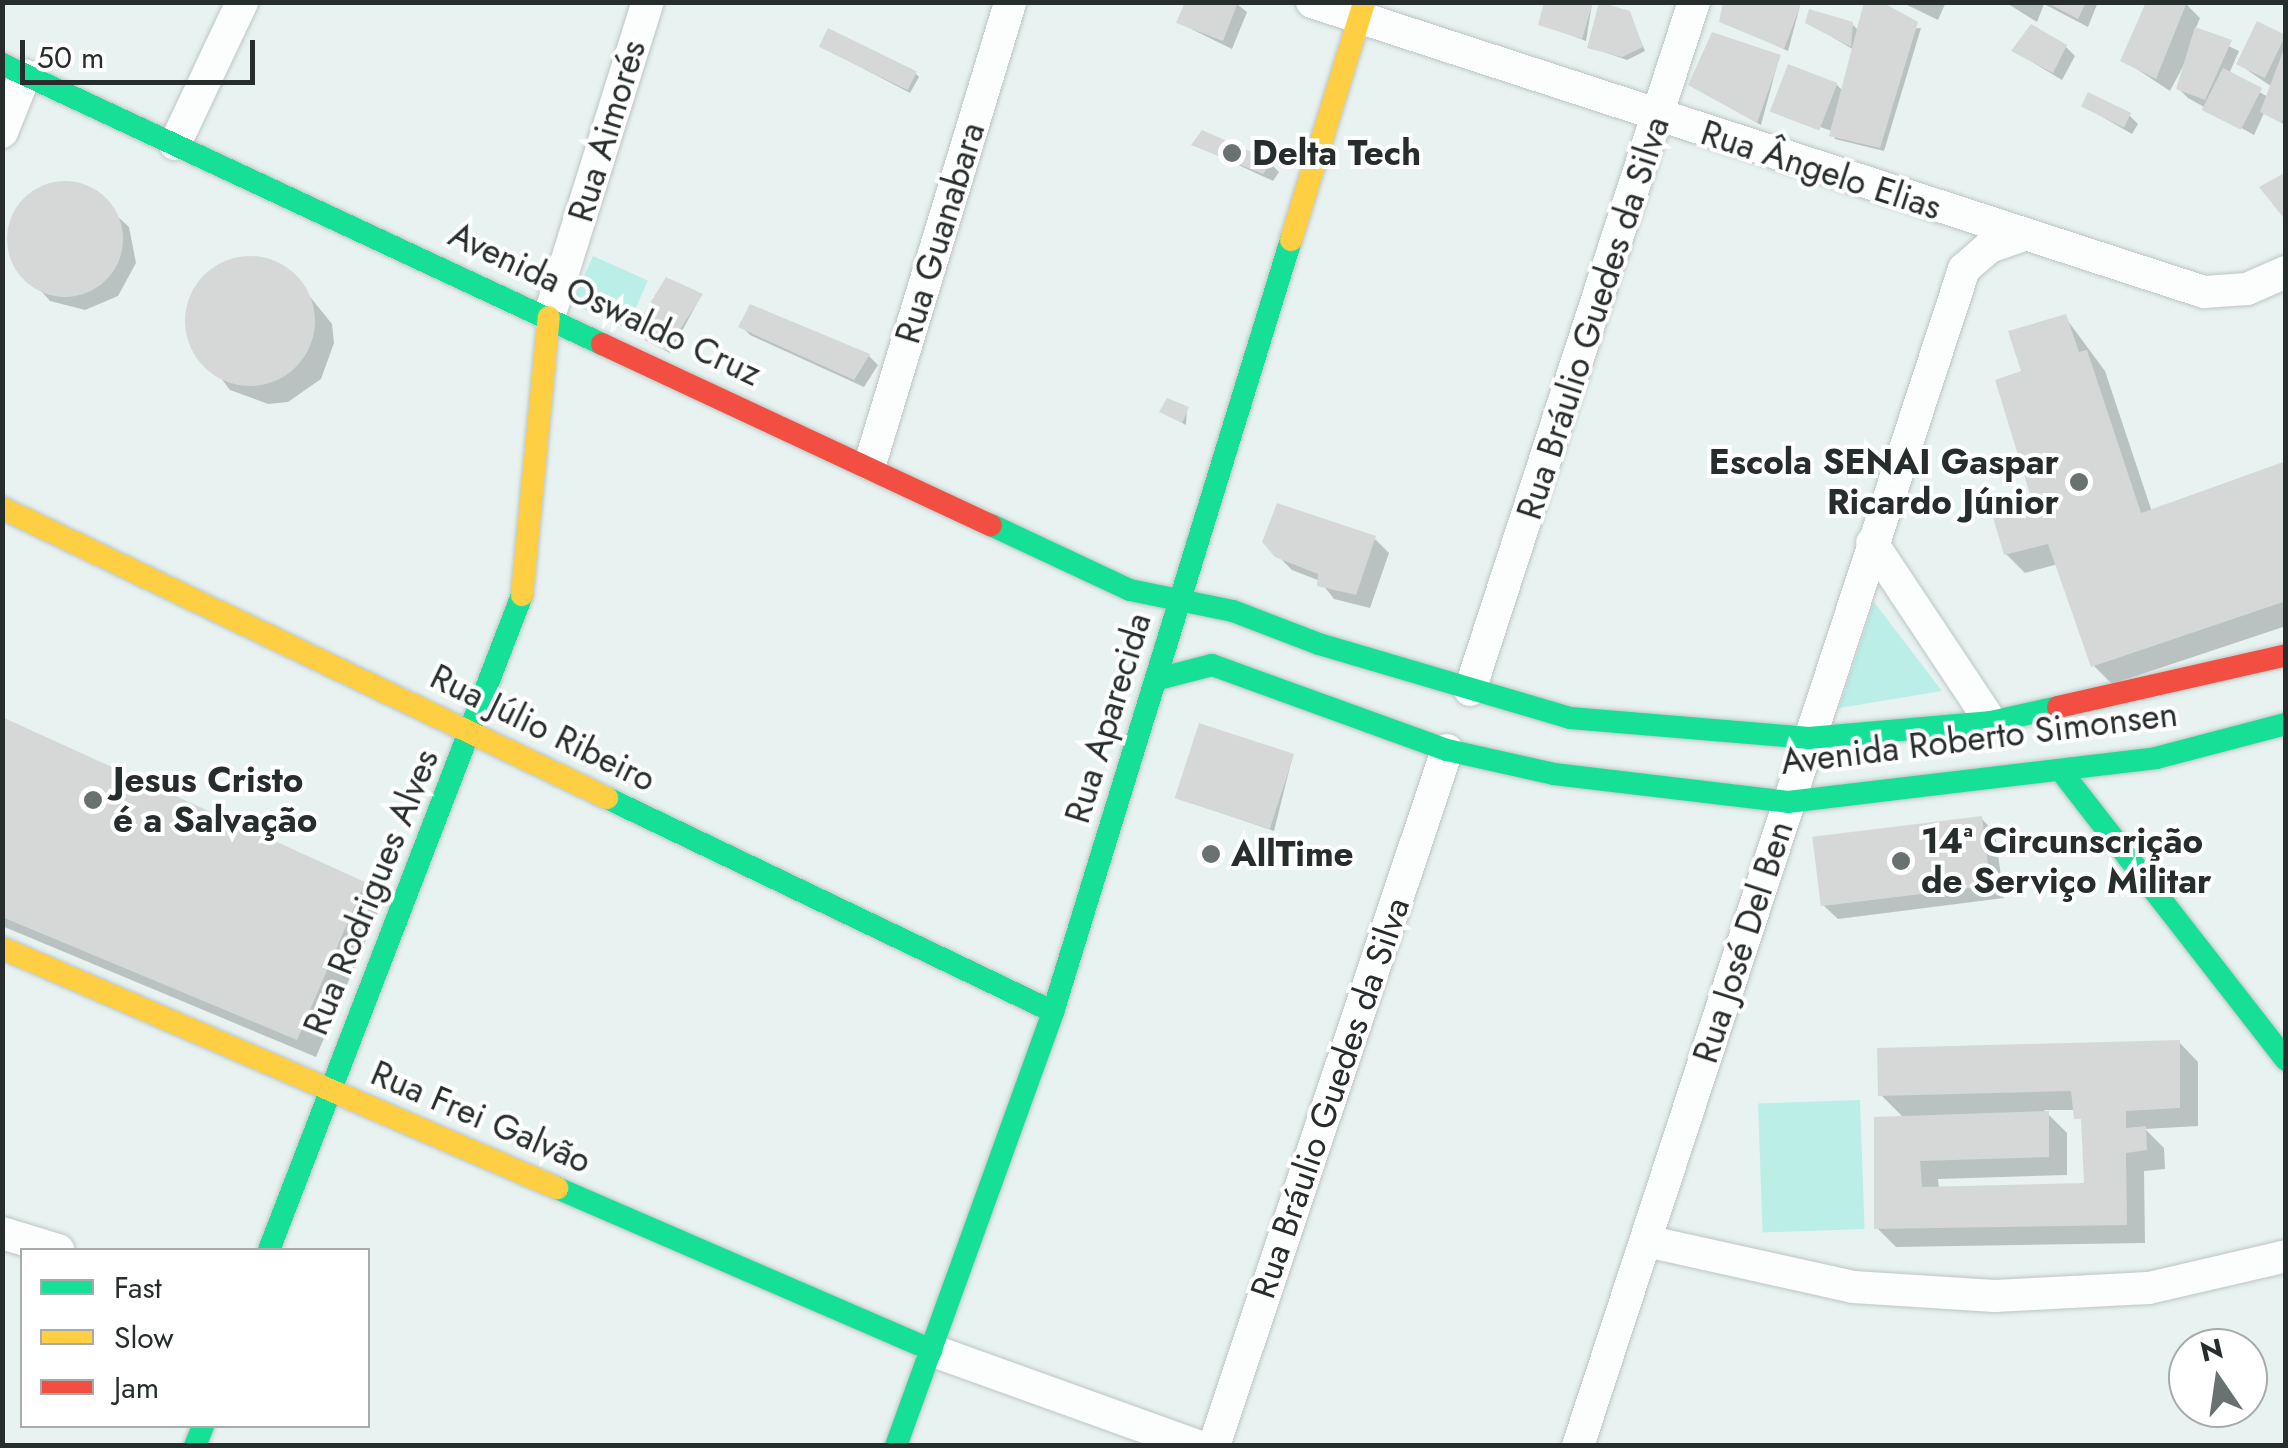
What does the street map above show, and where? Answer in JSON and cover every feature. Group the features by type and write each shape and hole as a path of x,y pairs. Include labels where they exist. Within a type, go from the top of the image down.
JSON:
{"main road":[{"name":"Rua Aparecida","path":"896,1446 1052,1012 1158,679 1361,11"},
{"name":"Avenida Oswaldo Cruz","path":"14,70 870,464 1130,590 1180,600"},
{"name":"Rua Rodrigues Alves","path":"270,1248 472,733 524,589 549,317"},
{"name":"Rua Júlio Ribeiro","path":"2,508 1052,1012"},
{"name":"Avenida Roberto Simonsen","path":"1180,600 1232,611 1470,690 1570,718 1809,738 1991,722 2286,655"},
{"name":"Avenida Roberto Simonsen","path":"1158,679 1212,666 1447,750 1554,774 1788,802 2156,758 2286,724"},
{"path":"2061,771 2286,1060"},
{"name":"Rua Frei Galvão","path":"2,948 931,1350"}],"street":[{"path":"175,144 242,2"},
{"name":"Rua Aimorés","path":"549,317 648,2"},
{"name":"Rua Guanabara","path":"870,464 1010,2"},
{"name":"Rua Ângelo Elias","path":"1312,2 1361,11 1660,117 2020,236 2204,292 2247,289 2286,272"},
{"name":"Rua Bráulio Guedes da Silva","path":"1470,690 1660,117 1694,2"},
{"path":"2,132 14,70"},
{"path":"1926,204 1953,237 1964,269 1988,247 2020,236"},
{"name":"Rua José Del Ben","path":"1578,1446 1964,269"},
{"path":"1872,544 1991,722"},
{"name":"Rua Bráulio Guedes da Silva","path":"1214,1446 1447,750"},
{"path":"2,1233 51,1248"},
{"path":"1646,1241 1853,1287 1995,1296 2149,1288 2286,1256"},
{"path":"931,1350 1197,1446"}],"shaded area":[{"path":"593,256 648,280 627,328 572,304"},
{"path":"1874,602 1942,691 1839,708"},
{"path":"1860,1100 1865,1229 1763,1232 1758,1104"}],"building":[{"path":"1185,2 1238,2 1223,41 1176,23"},
{"path":"1544,2 1593,2 1582,39 1538,25"},
{"path":"1599,2 1630,11 1643,47 1622,57 1587,48"},
{"path":"1723,2 1801,4 1784,49 1719,22"},
{"path":"1864,2 1882,2 1918,22 1880,148 1829,136"},
{"path":"2046,2 2086,2 2078,19"},
{"path":"2146,2 2187,2 2156,79 2120,61"},
{"path":"1809,9 1853,22 1851,47 1805,23"},
{"path":"2257,21 2286,35 2265,78 2236,64"},
{"path":"2031,24 2067,45 2053,73 2011,51"},
{"path":"2195,27 2232,40 2205,100 2176,89"},
{"path":"828,28 917,71 908,90 819,47"},
{"path":"1712,32 1781,55 1757,123 1688,85"},
{"path":"2285,46 2286,115 2281,123 2260,112"},
{"path":"1788,64 1837,83 1819,131 1770,112"},
{"path":"2223,68 2262,88 2241,130 2202,110"},
{"path":"2088,92 2131,113 2124,127 2081,106"},
{"name":"Delta Tech","path":"1202,130 1272,161 1263,174 1191,145"},
{"path":"2286,172 2286,221 2259,187"},
{"path":"65,181 87,186 106,198 118,217 123,239 118,261 106,280 87,292 65,297 43,292 24,280 12,261 7,239 12,217 24,198 43,186"},
{"path":"250,256 275,261 296,275 310,296 315,321 310,346 296,367 275,381 250,386 225,381 204,367 190,346 185,321 190,296 204,275 225,261"},
{"path":"666,277 703,294 666,351 632,333"},
{"path":"750,304 870,354 854,380 738,327"},
{"name":"Escola SENAI Gaspar Ricardo Júnior","path":"2066,314 2079,352 2087,350 2141,513 2286,461 2286,601 2091,667 2048,544 2004,555 1992,514 2033,504 1995,380 2021,371 2008,331"},
{"path":"1167,398 1189,407 1182,423 1159,412"},
{"path":"1277,503 1376,536 1356,595 1317,586 1318,574 1275,557 1262,542"},
{"name":"Jesus Cristo é a Salvação","path":"2,717 365,882 297,1040 2,917"},
{"path":"1199,723 1294,754 1270,829 1175,798"},
{"name":"14ª Circunscrição de Serviço Militar","path":"1982,816 1991,885 1821,906 1812,837"},
{"path":"2180,1040 2180,1108 2126,1111 2126,1128 2146,1126 2147,1150 2126,1153 2127,1225 1874,1229 1874,1117 2049,1111 2049,1157 1920,1161 1922,1187 2084,1183 2081,1119 2074,1119 2071,1091 1878,1096 1877,1048"}],"traffic: fast":[{"path":"2,64 602,344"},
{"path":"896,1446 1053,1012 1291,240"},
{"path":"991,525 1130,590 1233,611 1319,644 1570,718 1809,738 1991,722 2058,707"},
{"path":"270,1248 522,595"},
{"path":"1158,679 1212,665 1447,750 1554,774 1788,802 2156,758 2286,724"},
{"path":"2061,771 2286,1060"},
{"path":"607,798 1053,1012"},
{"path":"557,1188 931,1350"},
{"path":"195,1446 202,1428"}],"traffic: slow":[{"path":"1291,240 1364,2"},
{"path":"522,595 549,317"},
{"path":"2,508 607,798"},
{"path":"2,948 557,1188"}],"traffic: jam":[{"path":"602,344 991,525"},
{"path":"2058,707 2286,655"}],"place":[{"name":"Delta Tech","path":"1232,153"},
{"name":"Escola SENAI Gaspar Ricardo Júnior","path":"2079,482"},
{"name":"Jesus Cristo é a Salvação","path":"93,800"},
{"name":"AllTime","path":"1211,854"},
{"name":"14ª Circunscrição de Serviço Militar","path":"1901,861"}]}
